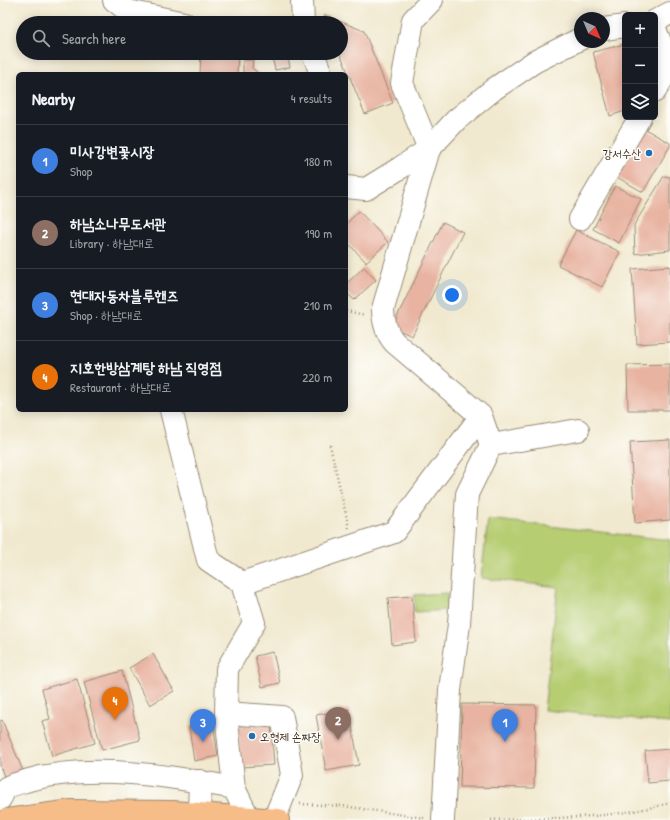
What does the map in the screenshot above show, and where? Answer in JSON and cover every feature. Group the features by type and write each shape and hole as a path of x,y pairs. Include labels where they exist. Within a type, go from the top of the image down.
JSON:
{"main road":[{"path":"7,820 72,811 173,812 278,820"}],"street":[{"path":"114,0 128,11 151,16"},
{"path":"302,0 303,16"},
{"path":"432,0 413,20 402,83 428,149 383,309 383,318 388,335 394,342 480,416 491,445 467,494 459,624 450,690 443,820"},
{"path":"658,19 670,13"},
{"path":"610,28 622,26"},
{"path":"658,36 670,66 658,86"},
{"path":"348,187 366,189 428,149 456,120 494,89 534,62 574,41"},
{"path":"316,60 320,72"},
{"path":"580,219 638,120"},
{"path":"171,412 208,560 242,583 254,623 227,669 226,713 234,788 248,818"},
{"path":"242,583 394,532 480,416"},
{"path":"491,445 578,430"},
{"path":"226,713 282,717 292,775 274,820"},
{"path":"2,791 40,777 56,773 75,772 104,772 200,781 234,788"},
{"path":"199,814 200,781"}],"path":[{"path":"330,445 353,546"},
{"path":"491,820 597,815 654,808 670,803"}],"green space":[{"path":"488,519 670,540 670,723 544,710 558,587 481,578"},
{"path":"447,593 448,610 415,612 414,595"}],"building":[{"path":"348,24 364,31 393,103 365,114 343,60 348,60"},
{"path":"622,45 622,112 610,116 593,52"},
{"path":"201,60 238,60 237,72 200,72"},
{"path":"243,60 253,60 252,68 257,72 243,72"},
{"path":"273,60 288,60 290,67 275,70"},
{"path":"643,128 670,143 670,146 643,192 615,176"},
{"path":"664,176 670,177 670,250 635,254 634,225"},
{"path":"615,186 641,199 619,243 593,229"},
{"path":"359,211 388,242 366,262 348,243 348,222"},
{"path":"443,222 463,232 412,336 392,327"},
{"path":"576,230 620,252 602,287 558,265"},
{"path":"670,266 670,342 637,344 632,269"},
{"path":"364,267 376,280 354,300 348,294 348,282"},
{"path":"670,364 670,410 628,410 627,365"},
{"path":"670,440 670,520 635,523 630,442"},
{"path":"412,596 416,642 392,645 388,598"},
{"path":"273,652 280,683 262,687 255,656"},
{"path":"153,654 174,691 150,705 129,668"},
{"path":"122,671 140,740 102,750 84,682"},
{"path":"77,679 95,743 52,756 42,721 50,719 42,689"},
{"path":"462,704 536,705 534,788 460,787"},
{"path":"349,709 359,765 326,771 316,715"},
{"path":"2,720 23,771 5,779 0,766 0,721"},
{"path":"213,723 218,756 194,761 189,727"},
{"path":"271,724 274,765 241,767 238,726"},
{"path":"670,749 670,781 648,783 645,751"}],"place":[{"name":"강서수산","path":"649,153"},
{"name":"지호한방삼계탕 하남 직영점","path":"115,720"},
{"name":"오형제 손짜장","path":"252,736"},
{"name":"하남소나무도서관","path":"338,740"},
{"name":"현대자동차블루핸즈","path":"203,742"},
{"name":"미사강변꽃시장","path":"505,742"}]}
